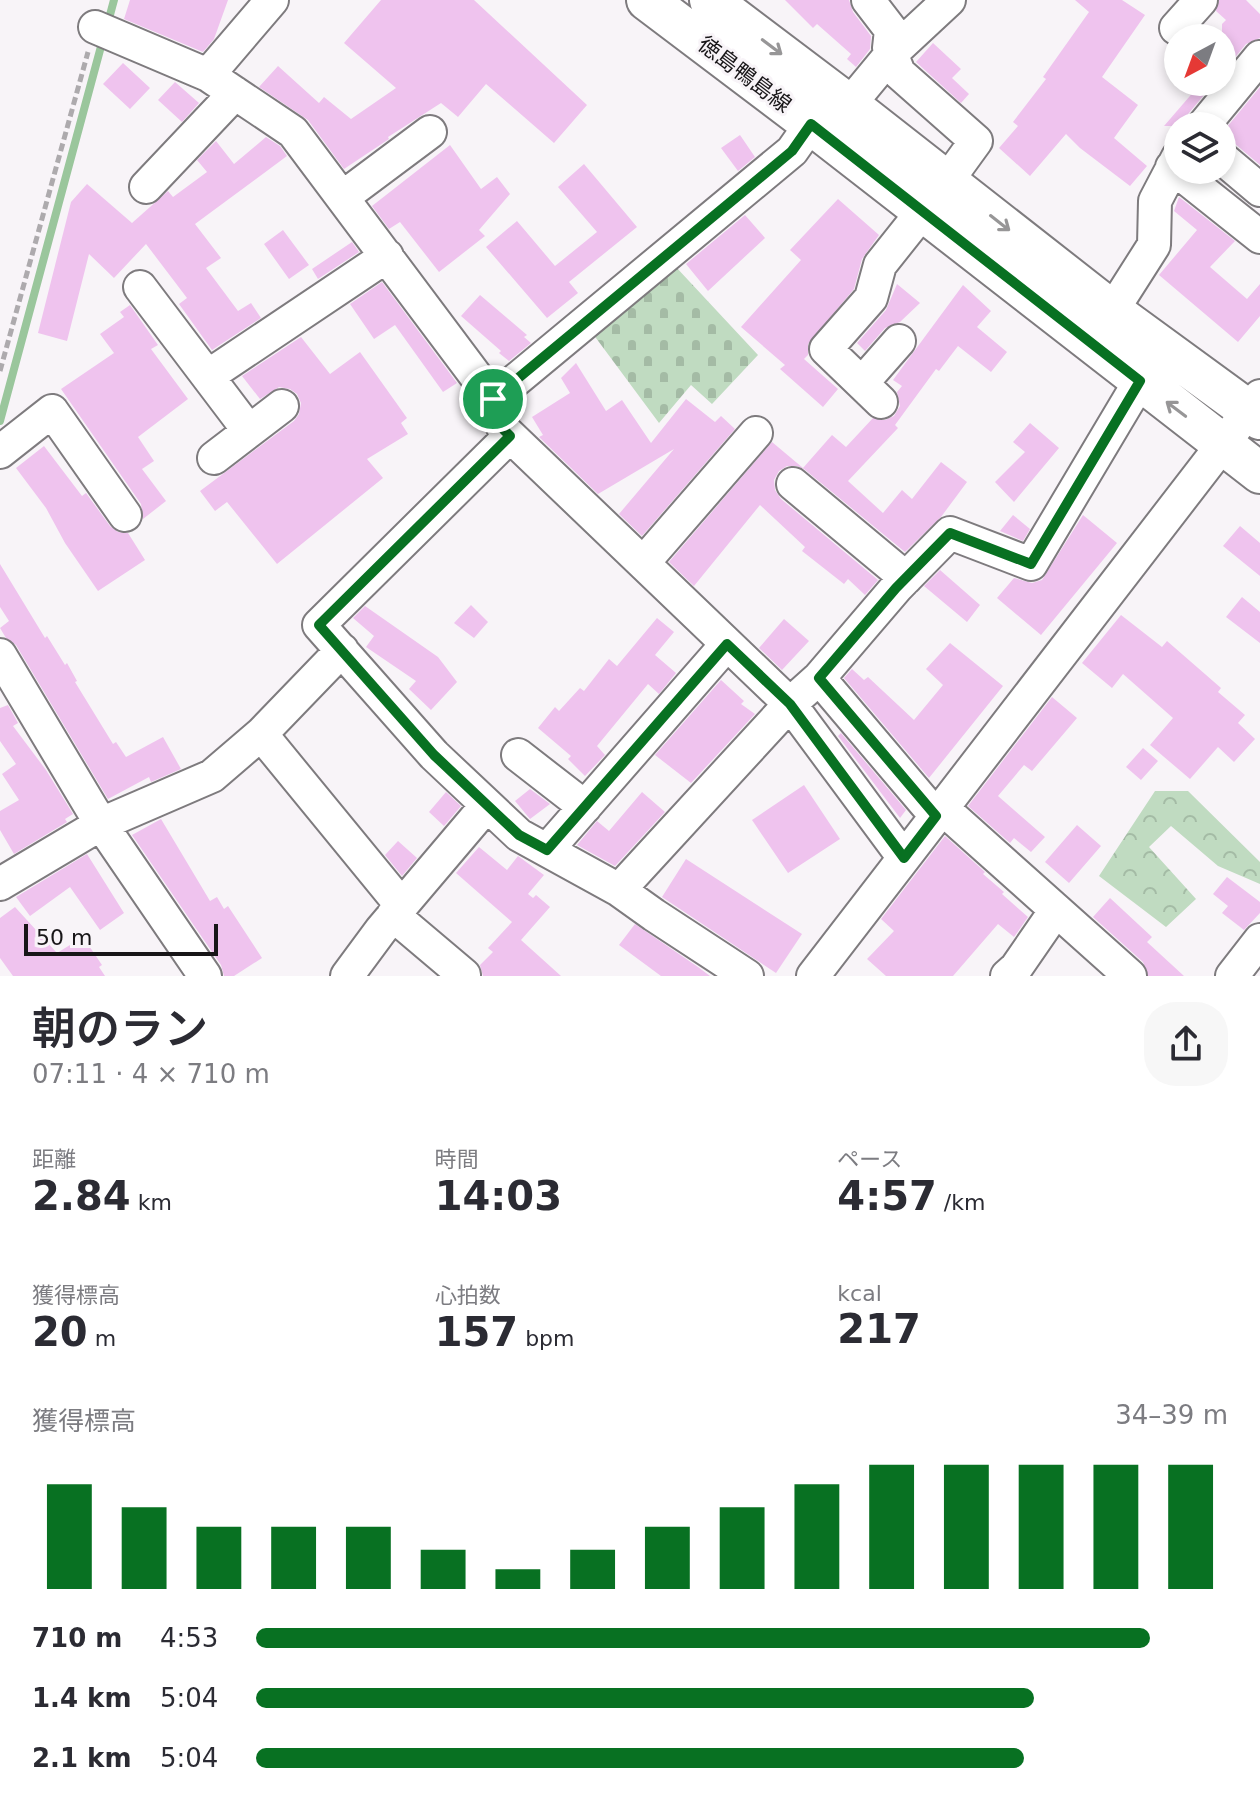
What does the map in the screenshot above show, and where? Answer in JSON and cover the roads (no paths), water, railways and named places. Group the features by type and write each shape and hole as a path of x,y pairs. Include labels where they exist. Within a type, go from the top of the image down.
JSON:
{"main road":[{"name":"徳島鴨島線","path":"647,0 1260,473"},
{"name":"徳島鴨島線","path":"710,0 1112,311 1256,408"}],"street":[{"path":"208,75 272,0"},
{"path":"868,0 891,30 889,48 899,73 976,141 947,181"},
{"path":"849,105 892,53 949,0"},
{"path":"1180,24 1201,0"},
{"path":"95,27 208,75 293,132 493,399 504,430 790,704 904,858"},
{"path":"1215,112 1260,57"},
{"path":"146,187 235,93"},
{"path":"493,399 792,151 811,124"},
{"path":"343,197 430,132"},
{"path":"1236,170 1260,190"},
{"path":"1112,311 1154,245 1155,201 1164,183"},
{"path":"1200,184 1260,237"},
{"path":"899,341 871,392 826,349 871,298 880,265 923,211"},
{"path":"208,376 387,256"},
{"path":"140,287 249,431"},
{"path":"619,890 790,704 819,678 906,578 950,533 1031,564 1140,381"},
{"path":"214,458 282,406"},
{"path":"813,976 1222,444 1256,408"},
{"path":"0,452 52,411 125,515"},
{"path":"644,562 756,433"},
{"path":"510,436 319,625 434,755 519,835 619,890 747,976"},
{"path":"793,484 906,578"},
{"path":"547,850 727,644"},
{"path":"0,884 101,824 212,776 261,734 342,650"},
{"path":"0,655 101,824 205,976"},
{"path":"819,678 939,812 1130,976"},
{"path":"261,734 397,911 464,975"},
{"path":"518,755 585,807"},
{"path":"347,976 397,911 487,805"},
{"path":"998,976 1016,968 1056,910"},
{"path":"1232,976 1260,940"}],"waterway":[{"path":"107,26 114,0"},
{"path":"0,421 103,39"}]}
